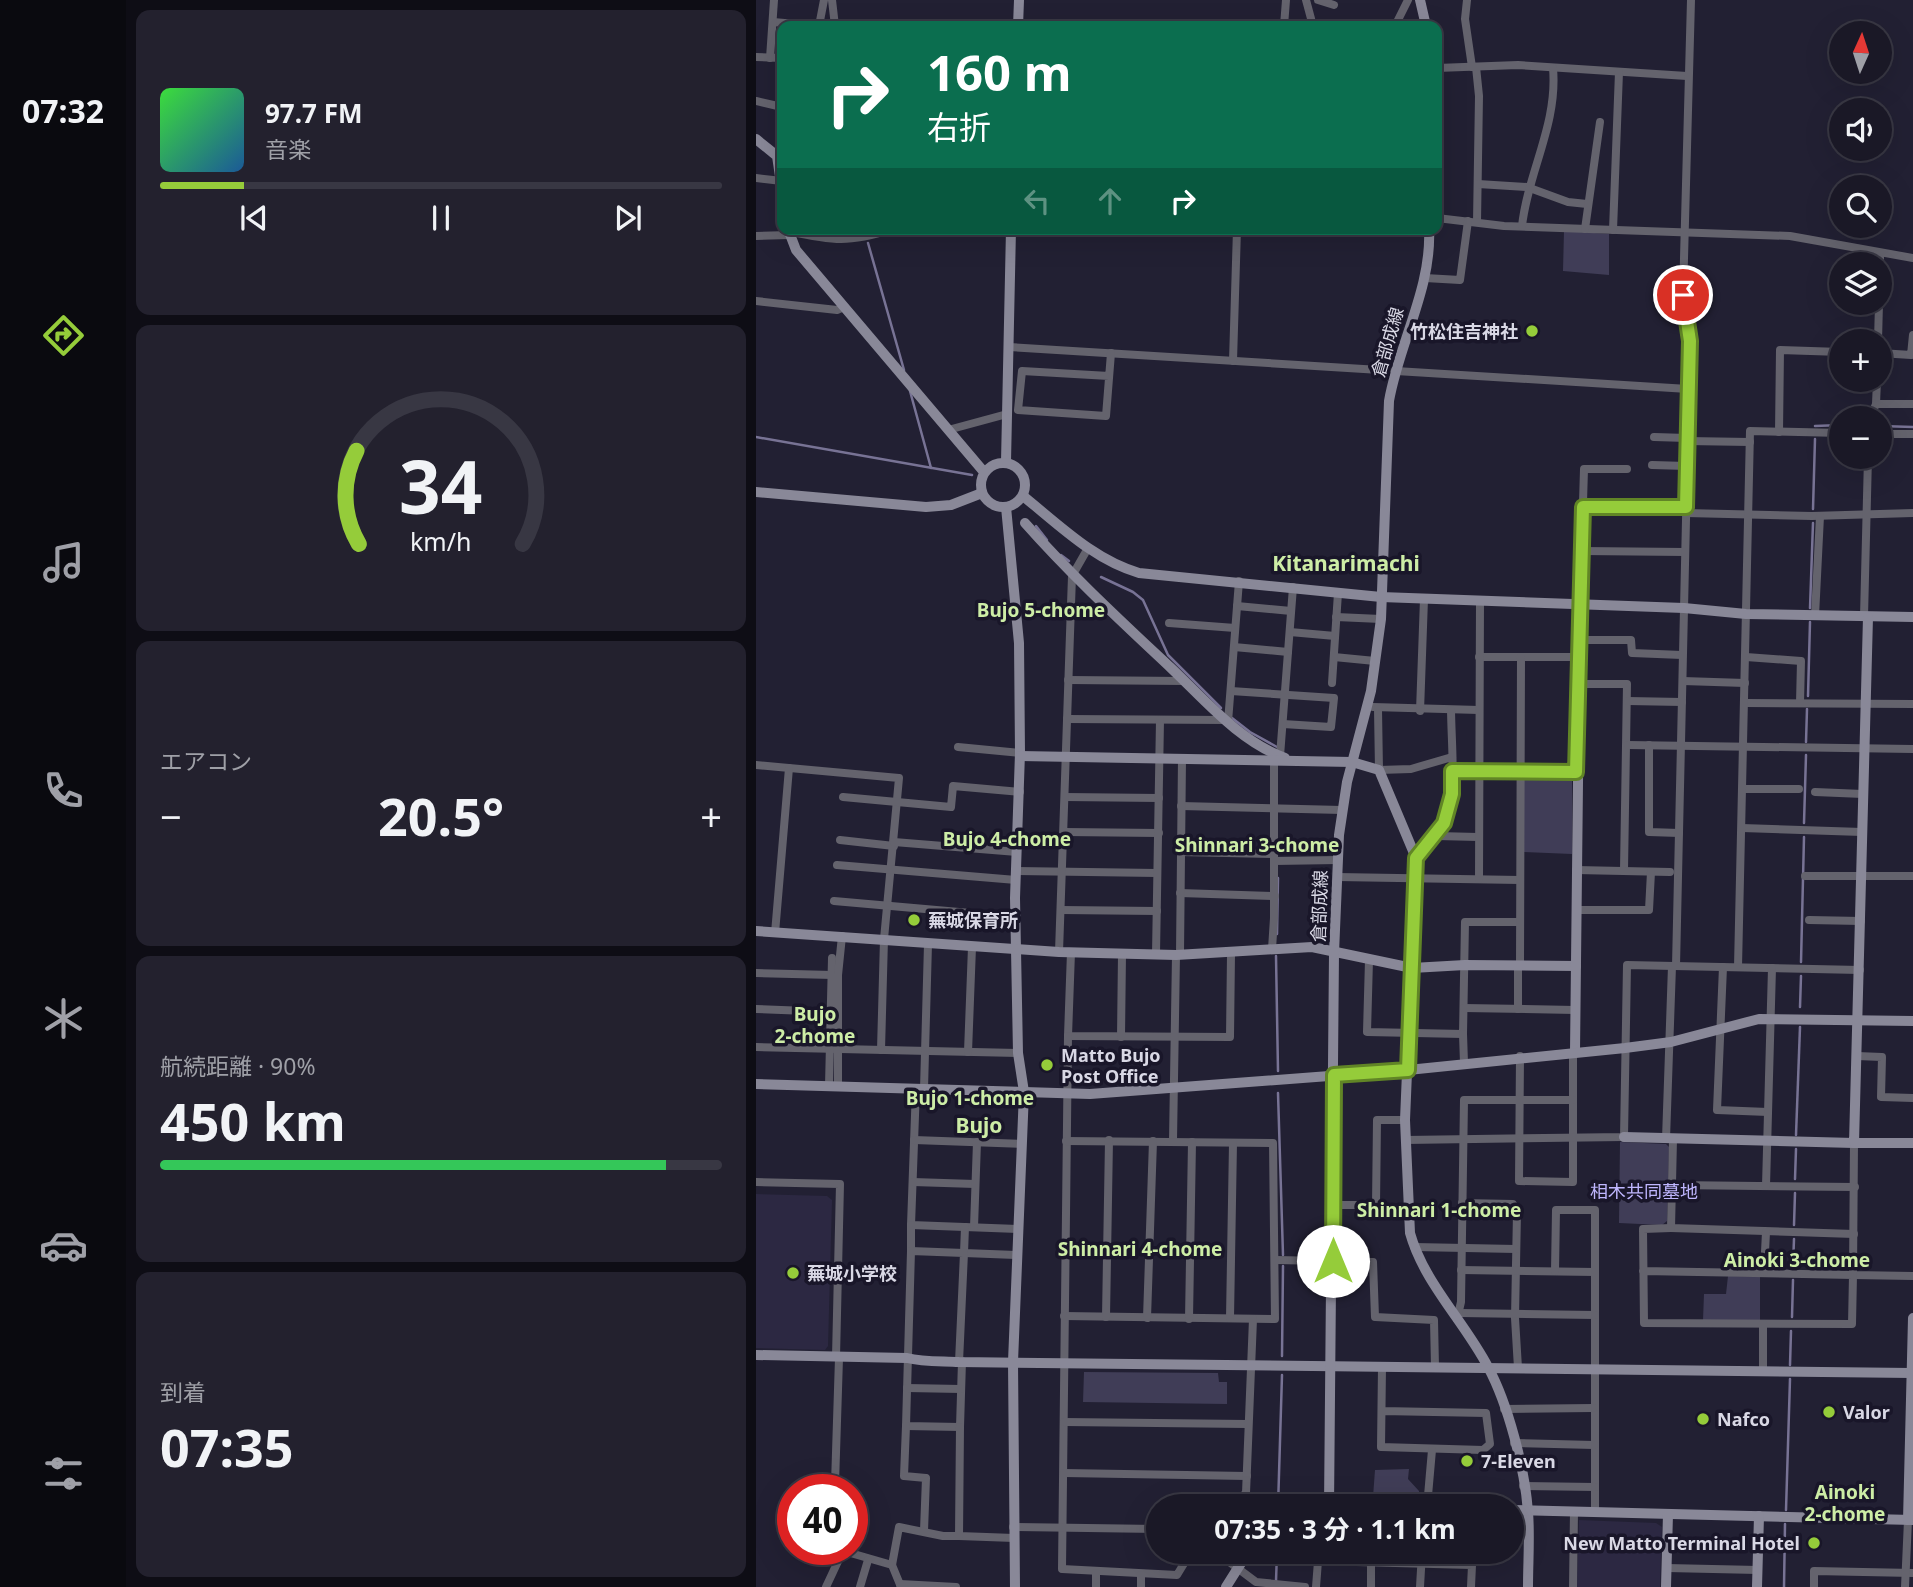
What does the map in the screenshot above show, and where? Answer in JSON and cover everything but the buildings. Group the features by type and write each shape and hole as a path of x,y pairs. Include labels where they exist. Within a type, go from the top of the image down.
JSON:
{"street":[{"path":"770,58 774,0"},
{"path":"820,21 824,0"},
{"path":"832,0 834,21"},
{"path":"1018,21 1019,0"},
{"path":"1284,21 1286,0"},
{"path":"1306,0 1312,21"},
{"path":"1318,0 1334,5"},
{"path":"1398,21 1408,0"},
{"path":"1420,0 1425,21"},
{"path":"1425,278 1460,280 1478,184 1474,67 1465,19 1467,0"},
{"path":"1671,1228 1673,1185 1670,1042 1679,833 1690,341 1683,295 1683,233 1691,0"},
{"path":"756,57 777,58"},
{"path":"1442,68 1553,68 1687,76"},
{"path":"1522,226 1527,187 1544,148 1555,92 1553,68"},
{"path":"1613,230 1619,72"},
{"path":"756,101 777,106"},
{"path":"1585,229 1600,122"},
{"path":"756,139 777,152"},
{"path":"756,178 777,180"},
{"path":"1478,184 1527,187 1567,202 1587,204"},
{"path":"1442,218 1522,226 1790,236 1875,252"},
{"path":"756,236 777,233"},
{"path":"789,235 796,250 985,472"},
{"path":"802,235 821,239 865,239 877,235"},
{"path":"821,235 821,239"},
{"path":"864,235 865,239"},
{"path":"1006,462 1011,235"},
{"path":"1233,361 1237,235"},
{"name":"倉部成線","path":"1429,235 1430,250 1425,278 1394,371 1389,401 1381,619 1375,661 1373,707 1352,762 1342,810 1334,953 1412,968 1465,965 1576,966"},
{"path":"1892,255 1913,258"},
{"path":"756,301 837,310 844,307"},
{"path":"1892,354 1911,355 1913,335"},
{"path":"1009,347 1688,389"},
{"path":"1779,432 1780,350 1829,352"},
{"path":"1109,376 1022,371 1018,410 1106,416 1111,353"},
{"path":"1876,392 1876,404 1913,404"},
{"path":"948,430 1007,414"},
{"path":"1738,968 1750,431 1829,433"},
{"path":"1892,434 1913,435"},
{"path":"1654,437 1750,442"},
{"path":"1006,462 1022,472 1026,484 1023,496 1006,507 994,505 982,493 981,482 985,472 994,464 1006,462"},
{"path":"1652,465 1687,466"},
{"path":"1520,1056 1519,1181 1572,1182 1577,657 1584,469 1627,469"},
{"path":"1854,1234 1643,1229 1644,1323 1852,1324 1866,703 1868,469"},
{"path":"756,492 926,507 951,505 982,493"},
{"path":"1023,496 1088,548 1139,573 1381,597 1684,608 1746,614 1913,617"},
{"path":"1006,507 1019,643 1020,792 1016,949 1018,1053 1024,1092 1013,1362 1015,1587"},
{"path":"1583,507 1748,515 1913,513"},
{"path":"1815,616 1819,516"},
{"path":"1025,523 1072,576 1184,681 1227,721 1277,758"},
{"path":"1059,952 1072,576 1088,548"},
{"path":"1581,551 1685,552"},
{"path":"1227,721 1239,581"},
{"path":"1272,949 1275,896 1273,809 1283,724 1293,587"},
{"path":"1332,683 1338,593"},
{"path":"1420,711 1424,599"},
{"path":"1479,879 1480,600"},
{"path":"1237,606 1291,611"},
{"path":"1336,617 1381,619"},
{"path":"1169,623 1236,628"},
{"path":"1290,632 1335,636"},
{"path":"1578,640 1631,640 1632,653 1682,655"},
{"path":"1234,647 1288,652"},
{"path":"1334,657 1375,661"},
{"path":"1479,657 1577,657"},
{"path":"1518,1009 1521,657"},
{"path":"1746,657 1801,661 1800,703"},
{"path":"1068,680 1184,681"},
{"path":"1683,681 1745,683"},
{"path":"1578,684 1627,684 1624,870"},
{"path":"1231,691 1334,698 1331,727 1283,724"},
{"path":"1628,701 1682,702"},
{"path":"1745,703 1913,704"},
{"path":"1479,710 1420,711 1373,707 1379,770 1416,858 1405,1120 1407,1215 1414,1247 1489,1367 1504,1409 1528,1511 1528,1587"},
{"path":"1416,858 1437,836 1452,794 1451,710"},
{"path":"1067,719 1227,721"},
{"path":"1156,954 1160,720"},
{"path":"1628,745 1913,750"},
{"path":"1649,745 1649,832 1679,833"},
{"path":"958,747 1065,757 1277,758 1352,762 1379,770 1411,769 1452,757"},
{"path":"1173,1141 1182,758"},
{"path":"756,765 900,778 884,939 881,1050"},
{"path":"775,933 789,768"},
{"path":"1452,771 1576,772"},
{"path":"843,797 951,807 953,786 1020,792"},
{"path":"1743,789 1799,789"},
{"path":"1815,792 1863,794"},
{"path":"1065,797 1159,798"},
{"path":"1181,806 1342,810"},
{"path":"1742,828 1862,832"},
{"path":"1065,832 1159,833"},
{"path":"1437,836 1478,837"},
{"path":"840,840 1017,852"},
{"path":"1180,852 1338,860"},
{"path":"837,865 1016,876 1063,872 1157,873"},
{"path":"1576,870 1670,872"},
{"path":"1576,910 1649,910 1651,872"},
{"path":"1805,876 1913,876"},
{"path":"1337,877 1520,880"},
{"path":"1180,893 1275,896"},
{"path":"834,901 1016,917"},
{"path":"1061,910 1157,911"},
{"path":"1809,920 1861,921"},
{"path":"1464,1063 1465,922 1520,922"},
{"path":"756,931 1071,953 1231,954 1311,947 1334,953 1329,1494"},
{"path":"833,1086 835,975 842,936"},
{"path":"924,1531 926,1478 904,1476 914,1140 924,1050 928,944"},
{"path":"968,1052 972,947"},
{"path":"1071,953 1066,1094 1062,1569 1096,1573 1177,1575 1184,1564"},
{"path":"1121,1037 1122,954"},
{"path":"1068,1036 1230,1037 1231,954"},
{"path":"832,958 835,975"},
{"path":"1369,960 1367,1032 1463,1034"},
{"path":"1624,1138 1627,965 1860,970"},
{"path":"1723,967 1717,1110 1768,1112"},
{"path":"1766,1186 1772,968"},
{"path":"756,973 835,975"},
{"path":"1464,1008 1575,1010"},
{"path":"756,1009 834,1012"},
{"path":"756,1084 1066,1094 1175,1090 1625,1048 1670,1042 1721,1027 1771,1018 1913,1021"},
{"path":"756,1046 1018,1053"},
{"path":"1857,1056 1882,1057 1881,1097 1913,1098"},
{"path":"1458,1316 1464,1100 1573,1100"},
{"path":"1333,1205 1376,1205 1377,1120 1405,1120"},
{"path":"1405,1140 1624,1138 1913,1143"},
{"path":"914,1140 1022,1144"},
{"path":"1106,1317 1109,1140"},
{"path":"1064,1316 1275,1319 1276,1260 1273,1143 1066,1141"},
{"path":"1147,1318 1153,1141"},
{"path":"959,1536 964,1253 975,1184 976,1142"},
{"path":"1189,1319 1192,1142"},
{"path":"1230,1318 1233,1143"},
{"path":"756,1182 840,1184 835,1474"},
{"path":"913,1182 975,1184"},
{"path":"1673,1185 1855,1186"},
{"path":"1462,1203 1513,1204 1517,1212 1515,1314 1518,1368"},
{"path":"1555,1271 1556,1210 1595,1210 1595,1512"},
{"path":"911,1225 1018,1229"},
{"path":"1764,1272 1766,1232"},
{"path":"1414,1247 1516,1249"},
{"path":"911,1251 1016,1255"},
{"path":"1276,1260 1373,1262 1374,1317 1434,1320 1435,1367"},
{"path":"1461,1270 1595,1272"},
{"path":"1643,1271 1913,1276"},
{"path":"1458,1316 1595,1315"},
{"path":"1905,1587 1910,1572 1913,1318"},
{"path":"1245,1494 1253,1319"},
{"path":"1763,1324 1763,1370"},
{"path":"756,1355 907,1358 915,1362 933,1359 961,1362 1912,1373"},
{"path":"1382,1367 1381,1447 1483,1450 1490,1444 1486,1413 1382,1410"},
{"path":"907,1388 961,1389"},
{"path":"1504,1409 1594,1408"},
{"path":"1064,1422 1247,1424"},
{"path":"906,1426 960,1427"},
{"path":"1514,1443 1594,1445"},
{"path":"1428,1494 1432,1450"},
{"path":"1064,1473 1247,1476"},
{"path":"1523,1486 1595,1487"},
{"path":"1524,1511 1910,1520"},
{"path":"1573,1587 1574,1511"},
{"path":"1666,1587 1668,1514"},
{"path":"1757,1587 1759,1516"},
{"path":"956,1587 901,1586 892,1565 899,1527 959,1536 1064,1528 1146,1529"},
{"path":"868,1560 892,1565"},
{"path":"1232,1564 1256,1582 1305,1587"},
{"path":"1226,1587 1238,1564"},
{"path":"1316,1587 1318,1564"},
{"path":"1371,1564 1371,1587"},
{"path":"1420,1587 1421,1564"},
{"path":"1446,1564 1472,1565 1471,1587"},
{"path":"825,1587 836,1565"},
{"path":"860,1587 867,1565"},
{"path":"1667,1568 1758,1570"},
{"path":"1814,1587 1814,1571 1910,1572"},
{"path":"1096,1573 1096,1587"},
{"path":"1141,1575 1141,1587"}],"shaded area":[{"name":"蕪城小学校","path":"756,1194 827,1196 832,1200 828,1346 825,1350 756,1348"},
{"path":"1579,1520 1656,1523 1662,1527 1660,1587 1577,1587"}],"green space":[{"path":"1564,231 1609,234 1609,275 1563,271"},
{"path":"1523,776 1572,777 1572,854 1523,852"},
{"name":"相木共同墓地","path":"1620,1142 1666,1144 1669,1147 1667,1221 1662,1225 1619,1223"},
{"path":"1728,1276 1760,1277 1760,1321 1703,1320 1704,1294 1726,1294"},
{"path":"1084,1372 1218,1373 1219,1382 1227,1382 1227,1404 1083,1402"},
{"path":"1409,1469 1408,1479 1419,1494 1373,1494 1375,1470"}],"waterway":[{"path":"868,243 904,370"},
{"path":"910,391 931,468"},
{"path":"1815,426 1829,425"},
{"path":"1892,426 1913,427"},
{"path":"756,437 972,475"},
{"path":"1813,509 1815,439"},
{"path":"1810,608 1813,523"},
{"path":"1036,526 1047,540"},
{"path":"1061,555 1069,561"},
{"path":"1101,577 1133,592 1143,600 1168,655 1221,708"},
{"path":"1808,696 1810,622"},
{"path":"1806,742 1807,709"},
{"path":"1232,718 1277,747"},
{"path":"1804,823 1806,755"},
{"path":"1801,962 1804,837"},
{"path":"1277,934 1278,878"},
{"path":"1276,956 1278,1071"},
{"path":"1800,1007 1801,976"},
{"path":"1796,1135 1800,1027"},
{"path":"1278,1093 1283,1255"},
{"path":"1795,1179 1796,1149"},
{"path":"1794,1225 1795,1193"},
{"path":"1793,1266 1794,1239"},
{"path":"1282,1356 1283,1266"},
{"path":"1792,1317 1793,1280"},
{"path":"1790,1365 1791,1331"},
{"path":"1278,1494 1282,1375"},
{"path":"1786,1510 1790,1379"},
{"path":"1784,1587 1785,1524"},
{"path":"1276,1581 1277,1564"}],"place":[{"name":"竹松住吉神社","path":"1532,331"},
{"name":"蕪城保育所","path":"914,920"},
{"name":"Matto Bujo Post Office","path":"1047,1065"},
{"name":"蕪城小学校","path":"793,1273"},
{"name":"Valor","path":"1829,1412"},
{"name":"Nafco","path":"1703,1419"},
{"name":"7-Eleven","path":"1467,1461"},
{"name":"New Matto Terminal Hotel","path":"1814,1543"}],"district":[{"name":"Kitanarimachi","path":"1346,563"},
{"name":"Bujo 5-chome","path":"1041,610"},
{"name":"Bujo 4-chome","path":"1007,839"},
{"name":"Shinnari 3-chome","path":"1257,845"},
{"name":"Bujo 2-chome","path":"815,1025"},
{"name":"Bujo 1-chome","path":"970,1098"},
{"name":"Bujo","path":"979,1125"},
{"name":"Shinnari 1-chome","path":"1439,1210"},
{"name":"Shinnari 4-chome","path":"1140,1249"},
{"name":"Ainoki 3-chome","path":"1797,1260"},
{"name":"Ainoki 2-chome","path":"1845,1503"}],"route":[{"path":"1333,1261 1334,1075 1408,1070 1416,858 1437,836 1444,823 1452,794 1452,771 1576,772 1583,507 1686,507 1690,341 1683,295"}]}
